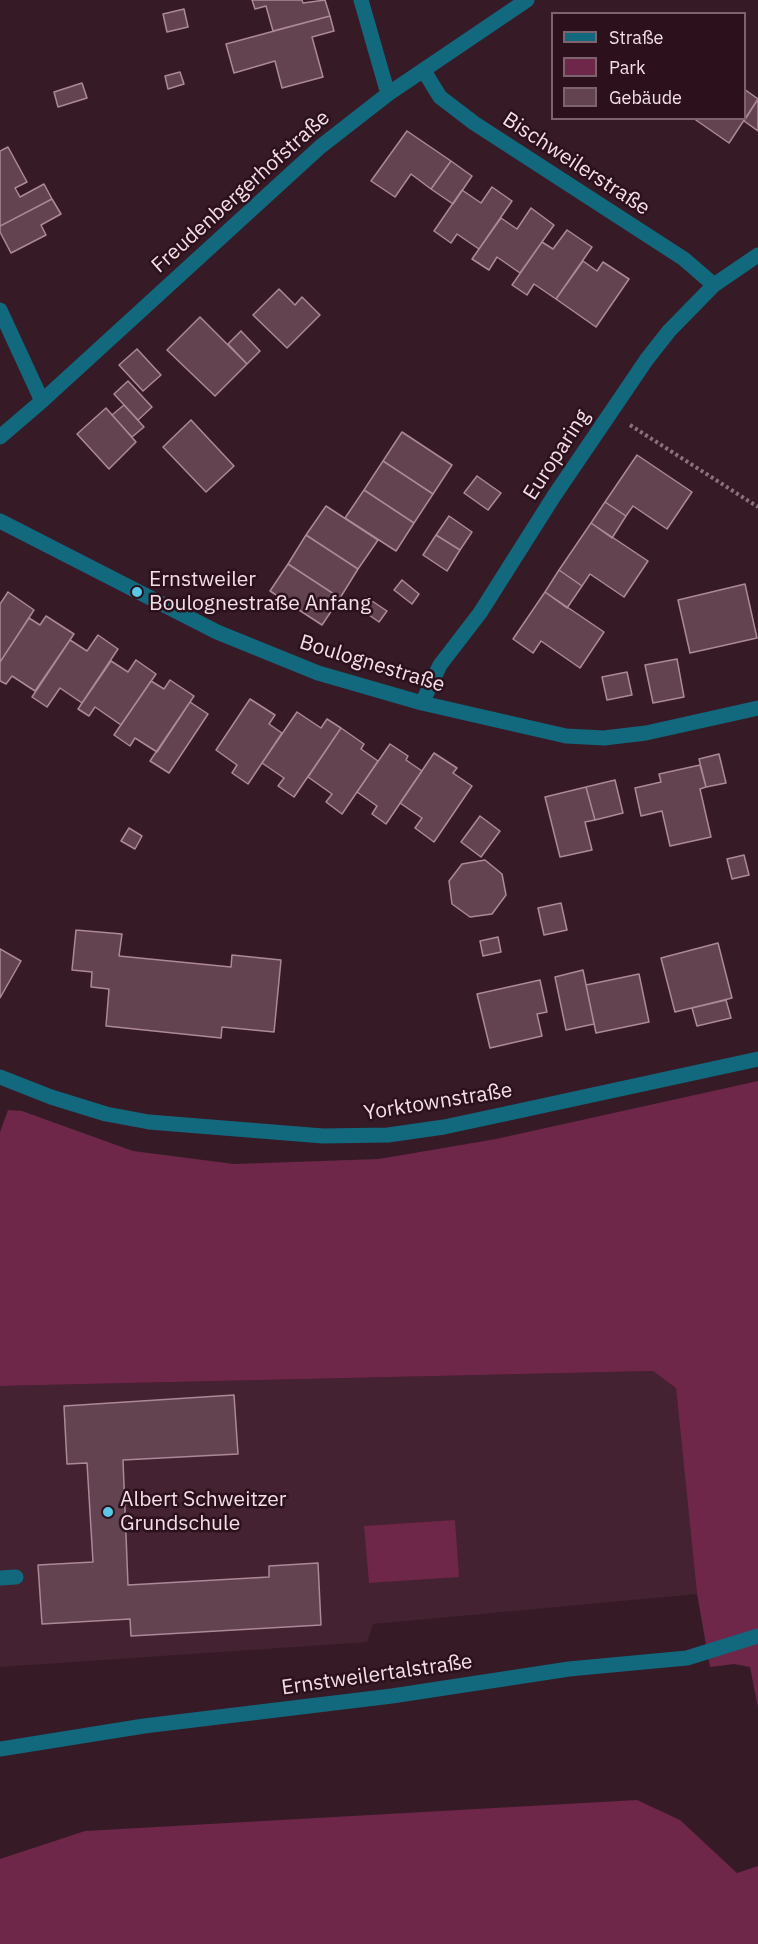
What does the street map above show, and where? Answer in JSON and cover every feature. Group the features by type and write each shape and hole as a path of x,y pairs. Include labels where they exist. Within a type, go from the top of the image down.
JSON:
{"street":[{"path":"361,0 388,94"},
{"name":"Freudenbergerhofstraße","path":"0,437 320,147 388,94 527,0"},
{"name":"Bischweilerstraße","path":"424,71 440,97 474,123 684,259 714,285"},
{"name":"Europaring","path":"422,703 440,665 480,613 647,359 669,332 714,285 758,255"},
{"path":"0,310 42,401"},
{"name":"Boulognestraße","path":"0,521 217,632 318,673 422,703 566,736 604,738 646,733 758,708"},
{"name":"Yorktownstraße","path":"0,1077 51,1098 106,1114 149,1122 323,1136 388,1135 490,1117 758,1059"},
{"path":"0,1578 16,1577"},
{"name":"Ernstweilertalstraße","path":"0,1749 144,1726 392,1696 569,1669 687,1658 758,1636"}],"path":[{"path":"610,412 758,507"}],"shaded area":[{"path":"653,1371 676,1387 697,1594 373,1624 367,1642 0,1667 0,1386"}],"green space":[{"path":"758,1081 758,1708 750,1667 734,1664 710,1667 697,1594 676,1388 653,1371 0,1386 0,1132 8,1110 22,1111 133,1151 234,1164 379,1159 496,1139"},
{"path":"455,1520 459,1577 369,1583 364,1526"},
{"path":"637,1800 680,1820 737,1873 758,1866 758,1944 0,1944 0,1859 85,1831"}],"building":[{"path":"252,0 302,0 303,3 325,0 330,16 273,31 266,6 255,9"},
{"path":"184,9 188,27 167,32 163,14"},
{"path":"330,16 334,31 312,37 323,77 282,88 275,61 234,73 226,44"},
{"path":"180,72 184,84 168,89 165,76"},
{"path":"82,83 87,98 58,107 54,92"},
{"path":"746,90 758,99 746,117"},
{"path":"758,99 758,131 744,121"},
{"path":"696,120 744,120 729,143"},
{"path":"407,131 451,161 431,189 411,174 395,197 371,181"},
{"path":"8,147 27,182 15,188 20,197 44,184 52,199 0,226 0,151"},
{"path":"451,161 472,176 453,204 431,189"},
{"path":"492,187 512,201 479,249 457,234 451,243 434,231 462,190 481,203"},
{"path":"52,199 61,214 41,225 46,235 11,253 0,232 0,226"},
{"path":"531,208 554,225 520,273 497,257 489,270 472,259 501,218 517,229"},
{"path":"567,230 592,247 556,299 534,284 527,295 512,285 542,242 553,249"},
{"path":"583,261 597,271 603,262 629,279 596,327 556,299"},
{"path":"279,289 295,305 302,297 320,315 287,348 253,315"},
{"path":"200,317 247,364 215,396 167,350"},
{"path":"241,331 260,351 247,364 228,344"},
{"path":"137,349 161,375 143,391 119,365"},
{"path":"128,381 152,407 138,420 114,394"},
{"path":"124,405 144,427 132,437 112,415"},
{"path":"106,408 136,442 109,469 77,434"},
{"path":"191,420 234,466 206,492 163,447"},
{"path":"402,432 452,465 433,494 383,461"},
{"path":"637,455 692,492 667,529 633,506 626,516 605,502"},
{"path":"383,461 433,494 414,523 364,490"},
{"path":"477,476 501,493 488,510 464,493"},
{"path":"364,490 414,523 396,551 345,518"},
{"path":"605,502 626,516 612,538 591,523"},
{"path":"326,506 378,540 358,569 306,535"},
{"path":"449,516 472,532 460,550 436,535"},
{"path":"591,523 648,561 624,597 590,574 582,586 559,570"},
{"path":"306,535 358,569 340,598 288,564"},
{"path":"436,535 460,550 447,571 423,555"},
{"path":"288,564 340,598 322,625 270,591"},
{"path":"559,570 582,586 567,608 545,592"},
{"path":"402,580 419,594 412,604 394,590"},
{"path":"745,584 757,638 690,653 678,600"},
{"path":"8,592 34,610 0,662 0,604"},
{"path":"545,592 604,632 580,668 541,641 533,653 513,639"},
{"path":"366,597 387,611 379,622 359,608"},
{"path":"46,616 74,634 35,691 12,676 6,684 0,681 0,662 29,618 40,625"},
{"path":"98,635 118,649 82,703 60,688 47,707 32,697 70,640 87,651"},
{"path":"677,659 684,697 653,703 645,665"},
{"path":"136,660 156,674 121,725 95,707 89,716 78,709 111,661 128,672"},
{"path":"627,672 632,695 607,700 602,677"},
{"path":"170,680 194,696 157,752 135,738 130,746 114,735 151,681 164,689"},
{"path":"250,699 275,715 269,724 282,733 248,784 232,773 237,765 216,750"},
{"path":"190,702 208,714 169,773 150,761"},
{"path":"297,712 321,728 327,719 341,728 294,797 278,786 284,778 262,763"},
{"path":"341,728 364,744 361,749 378,761 342,814 326,802 332,794 308,777"},
{"path":"390,744 408,756 406,760 422,771 386,824 372,814 377,806 357,792"},
{"path":"434,753 457,768 453,773 472,786 434,842 415,828 422,818 400,803"},
{"path":"719,754 726,783 706,787 699,759"},
{"path":"700,765 706,787 700,789 711,837 670,846 662,811 641,816 635,788 661,782 659,774"},
{"path":"615,780 623,813 595,820 586,787"},
{"path":"586,787 595,820 585,822 592,850 560,857 545,797"},
{"path":"480,816 500,831 481,857 461,842"},
{"path":"129,828 142,836 135,849 121,841"},
{"path":"744,855 749,875 732,879 727,859"},
{"path":"485,860 502,874 506,895 492,914 470,917 452,904 449,881 462,864"},
{"path":"561,903 567,930 544,935 538,908"},
{"path":"76,930 122,934 119,956 231,967 232,955 281,960 274,1032 222,1027 221,1038 106,1026 109,989 91,987 92,972 72,970"},
{"path":"498,937 501,952 483,956 480,941"},
{"path":"718,943 732,998 675,1012 661,958"},
{"path":"0,949 21,961 0,998"},
{"path":"583,970 594,1024 566,1030 555,977"},
{"path":"639,974 649,1022 596,1033 586,985"},
{"path":"540,980 547,1012 537,1014 542,1036 490,1048 477,994"},
{"path":"726,1000 731,1018 697,1026 692,1008"},
{"name":"Albert Schweitzer Grundschule","path":"234,1395 238,1454 123,1460 128,1585 269,1577 269,1566 318,1563 321,1625 131,1636 130,1619 42,1624 38,1565 93,1562 87,1463 67,1464 64,1406"}],"place":[{"name":"Ernstweiler Boulognestraße Anfang","path":"137,592"},
{"name":"Albert Schweitzer Grundschule","path":"108,1512"}]}
